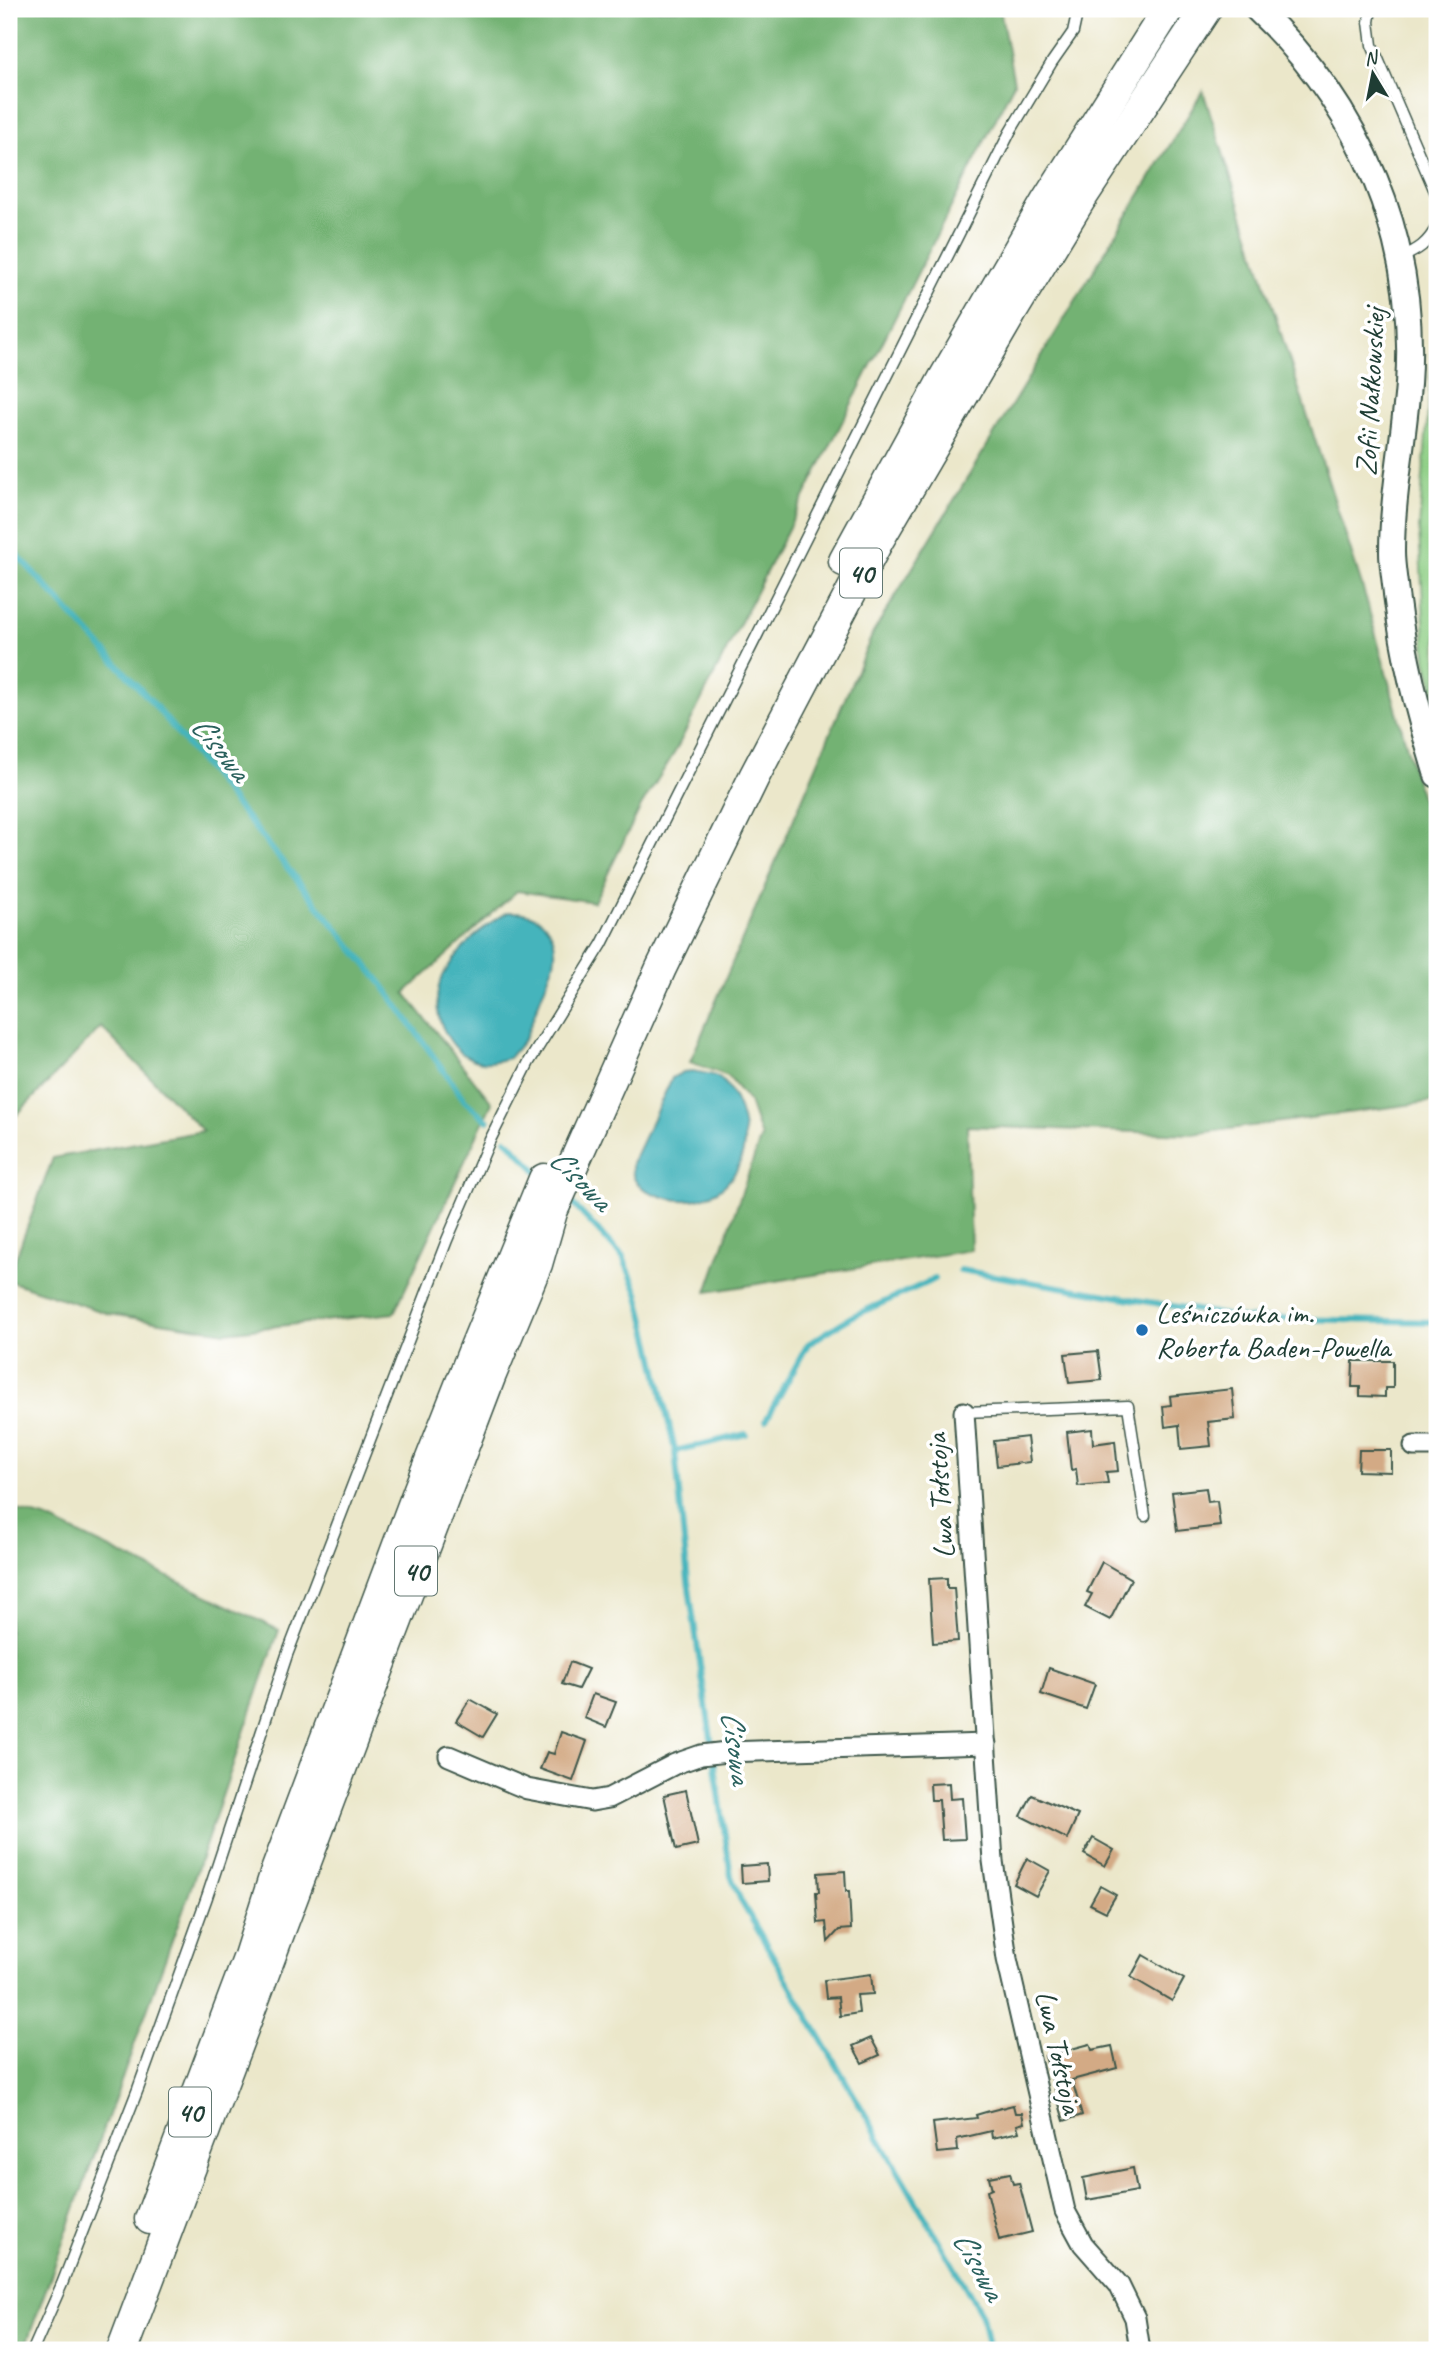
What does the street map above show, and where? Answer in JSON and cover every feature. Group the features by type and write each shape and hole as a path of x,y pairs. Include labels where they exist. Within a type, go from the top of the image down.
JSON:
{"main road":[{"name":"40","path":"100,2350 249,1956 276,1871 472,1352 545,1205 682,878 813,618 915,428 1076,153 1168,9"},
{"name":"40","path":"563,1161 718,849 878,541 1080,200 1206,9"},
{"name":"40","path":"122,2350 382,1660 483,1396 537,1264 545,1205"}],"street":[{"name":"Zofii Nałkowskiej","path":"1260,11 1301,55 1359,142 1388,211 1400,258 1408,301 1409,351 1392,554 1402,643 1416,710 1437,775"},
{"name":"Lwa Tołstoja","path":"964,1412 993,1861 1007,1959 1065,2211 1083,2244 1119,2285 1136,2318 1140,2350"},
{"path":"1414,1446 1437,1446"},
{"path":"449,1756 527,1789 592,1801 609,1798 675,1764 701,1755 986,1744"}],"lane":[{"path":"33,2350 62,2284 138,2089 207,1898 287,1655 447,1240 489,1142 529,1062 603,944 1010,132 1073,32 1078,9"},
{"path":"1371,9 1369,22 1372,45 1437,196"},
{"path":"1400,258 1429,242 1437,226"},
{"path":"964,1412 1128,1406 1145,1516"}],"green space":[{"path":"9,9 1000,9 1014,83 675,752 641,806 594,902 517,891 405,993 492,1103 394,1313 225,1332 109,1314 9,1281 53,1158 203,1131 101,1027 9,1123"},
{"path":"1203,91 1364,592 1437,856 1437,1101 1192,1134 967,1126 971,1250 707,1292 761,1137 749,1102 728,1076 690,1062 873,633"},
{"path":"1437,293 1437,702 1426,660 1419,529"},
{"path":"9,1508 48,1519 279,1630 187,1899 24,2350 9,2350"}],"water":[{"path":"509,912 530,915 546,925 554,941 554,963 525,1039 509,1058 482,1062 462,1053 447,1036 439,1014 438,991 447,969 466,945 488,925"},
{"path":"683,1072 713,1075 727,1085 743,1121 744,1142 740,1162 731,1178 717,1191 700,1198 679,1200 655,1194 640,1186 633,1175 632,1163 672,1078"}],"building":[{"path":"1098,1351 1102,1380 1069,1383 1065,1354"},
{"path":"1353,1361 1393,1361 1393,1388 1385,1388 1385,1397 1360,1396 1360,1387 1352,1387"},
{"path":"1232,1389 1235,1419 1208,1422 1211,1446 1181,1449 1179,1425 1165,1427 1163,1406 1171,1405 1170,1396"},
{"path":"1092,1429 1093,1444 1115,1441 1118,1471 1106,1472 1108,1483 1078,1486 1076,1469 1071,1470 1067,1432"},
{"path":"1027,1437 1030,1462 997,1466 994,1441"},
{"path":"1359,1450 1391,1450 1391,1472 1358,1471"},
{"path":"1206,1488 1208,1502 1217,1501 1220,1526 1177,1531 1172,1492"},
{"path":"1102,1562 1131,1579 1110,1620 1085,1607 1092,1594 1087,1592"},
{"path":"947,1578 947,1588 954,1588 958,1641 933,1643 929,1579"},
{"path":"570,1662 588,1669 578,1689 562,1684"},
{"path":"1049,1668 1095,1684 1086,1709 1041,1694"},
{"path":"593,1694 616,1702 606,1727 584,1718"},
{"path":"470,1699 497,1714 483,1737 456,1721"},
{"path":"561,1732 587,1741 573,1781 540,1769 547,1752 554,1754"},
{"path":"949,1783 950,1799 962,1798 965,1839 942,1840 939,1800 931,1800 930,1784"},
{"path":"686,1790 698,1845 676,1850 664,1795"},
{"path":"1032,1795 1078,1815 1067,1839 1021,1816"},
{"path":"1093,1838 1114,1850 1105,1866 1084,1854"},
{"path":"1027,1858 1050,1871 1036,1896 1014,1884"},
{"path":"767,1864 768,1881 742,1883 741,1866"},
{"path":"845,1871 851,1929 839,1930 828,1942 826,1922 818,1923 818,1873"},
{"path":"1100,1886 1116,1895 1106,1912 1090,1904"},
{"path":"1143,1955 1184,1979 1172,2001 1131,1977"},
{"path":"871,1974 873,1994 857,1995 859,2013 840,2016 838,1997 826,1998 824,1980"},
{"path":"871,2038 880,2055 862,2063 853,2046"},
{"path":"1090,2044 1092,2050 1112,2046 1117,2068 1072,2080 1082,2115 1064,2121 1045,2056"},
{"path":"1013,2105 1015,2113 1022,2113 1024,2123 1017,2125 1019,2132 992,2138 991,2131 957,2139 958,2151 937,2153 933,2123 977,2118 976,2115"},
{"path":"1133,2168 1137,2191 1087,2200 1083,2178"},
{"path":"1010,2173 1013,2184 1019,2183 1032,2232 999,2240 987,2191 992,2189 989,2177"}],"waterway":[{"name":"Cisowa","path":"9,546 152,702 383,985 465,1101 488,1121"},
{"name":"Cisowa","path":"506,1139 539,1173"},
{"name":"Cisowa","path":"568,1199 623,1257 638,1293 651,1344 675,1451 688,1581 731,1876 741,1901 982,2315 989,2350"},
{"path":"960,1270 1243,1318 1437,1322"},
{"path":"766,1420 808,1344 851,1317 935,1279"},
{"path":"675,1451 746,1434"}],"place":[{"name":"Leśniczówka im. Roberta Baden-Powella","path":"1142,1330"}]}
